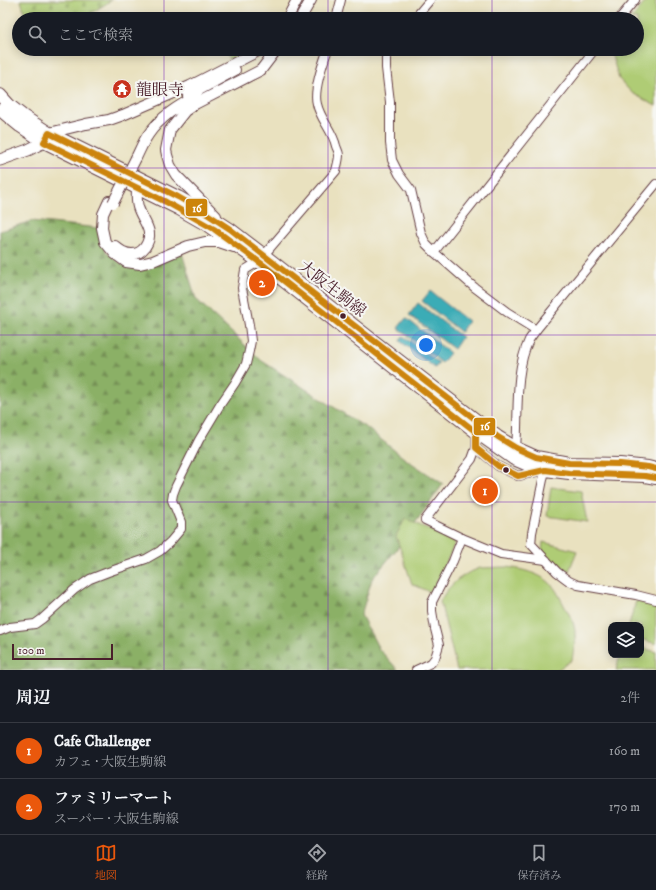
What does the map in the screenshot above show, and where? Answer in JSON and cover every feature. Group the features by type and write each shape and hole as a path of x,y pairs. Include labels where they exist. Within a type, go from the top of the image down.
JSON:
{"main road":[{"name":"大阪生駒線","path":"0,95 9,105 47,138 207,225 243,250 261,258 266,266 313,304 476,432 514,459 535,468 545,470 569,473 645,476 656,478"},
{"name":"大阪生駒線","path":"0,110 20,126 178,197 230,229 261,258 375,342 498,437 516,448 536,457 569,463 620,464 656,469"},
{"path":"0,160 28,150 47,138"}],"street":[{"path":"290,12 297,0"},
{"path":"304,12 311,0"},
{"path":"338,12 341,0"},
{"path":"420,12 430,0"},
{"path":"625,12 635,0"},
{"path":"47,138 86,124 123,116 190,86 248,56"},
{"path":"243,250 219,242 205,242 188,246 153,261 140,264 126,262 115,254 105,242 102,228 103,214 111,202 144,134 160,114 176,103 255,59 257,56"},
{"path":"134,157 159,122 180,105 269,56"},
{"path":"230,229 181,181 172,170 168,161 166,150 168,137 170,130 186,111 195,104 261,70 272,56"},
{"path":"0,631 10,627 35,624 74,590 90,579 146,559 160,551 181,529 181,522 172,500 172,494 199,440 246,364 250,341 249,325 242,288 245,270 261,258 336,171 339,155 336,142 320,115 316,95 326,56"},
{"path":"387,56 386,68 390,102 390,144 392,160 399,174 411,190 421,233 426,244 474,287 507,312 536,330"},
{"path":"434,252 589,56"},
{"path":"516,448 520,372 529,340 656,184"},
{"path":"111,202 107,221 108,232 113,243 123,252 131,254 138,253 144,249 150,236 149,229 136,199 137,188"},
{"path":"476,432 476,448 472,459 426,520 462,538 501,554 546,560"},
{"path":"476,448 498,466 518,476 545,470 531,544 557,572 569,581 578,584 656,600"},
{"path":"416,670 431,662 435,658 439,645 432,611 432,602 453,561 462,538"}],"green space":[{"path":"21,0 112,0 93,12 24,12"},
{"path":"647,0 656,0 656,106 632,93 619,79 612,56 644,56 644,12 637,12"},
{"path":"227,56 237,56 229,60"},
{"path":"32,221 99,228 106,252 123,265 142,269 182,253 196,299 262,361 368,429 404,458 443,484 396,550 372,579 361,615 379,649 398,670 0,670 0,231"},
{"path":"551,487 581,491 587,522 547,516"},
{"path":"405,519 456,541 432,593 412,584 396,536"},
{"path":"543,542 577,551 569,571 542,552"},
{"path":"507,567 524,570 535,574 546,580 555,588 574,625 575,640 572,660 557,670 457,670 440,601 447,590 457,580 468,573 480,568"},
{"path":"636,601 656,607 656,644 644,640 644,622 630,622"},
{"path":"644,648 656,652 656,670 616,670 619,658 644,658"}],"water":[{"path":"430,291 468,321 461,332 422,301"},
{"path":"418,303 462,337 454,349 409,315"},
{"path":"406,318 450,353 442,363 398,328"},
{"path":"403,336 439,363 435,368 400,341"}],"transit line":[{"name":"16","path":"656,469 620,464 569,463 536,457 516,448 498,437 230,229 204,212 178,197 49,133 44,142 166,202 214,229 266,267 476,432 476,448 498,466 518,476 545,470 569,473 645,476 656,478"}],"place":[{"name":"龍眼寺","path":"122,89"},
{"name":"ファミリーマート","path":"262,283"},
{"name":"Cafe Challenger","path":"485,491"}]}
